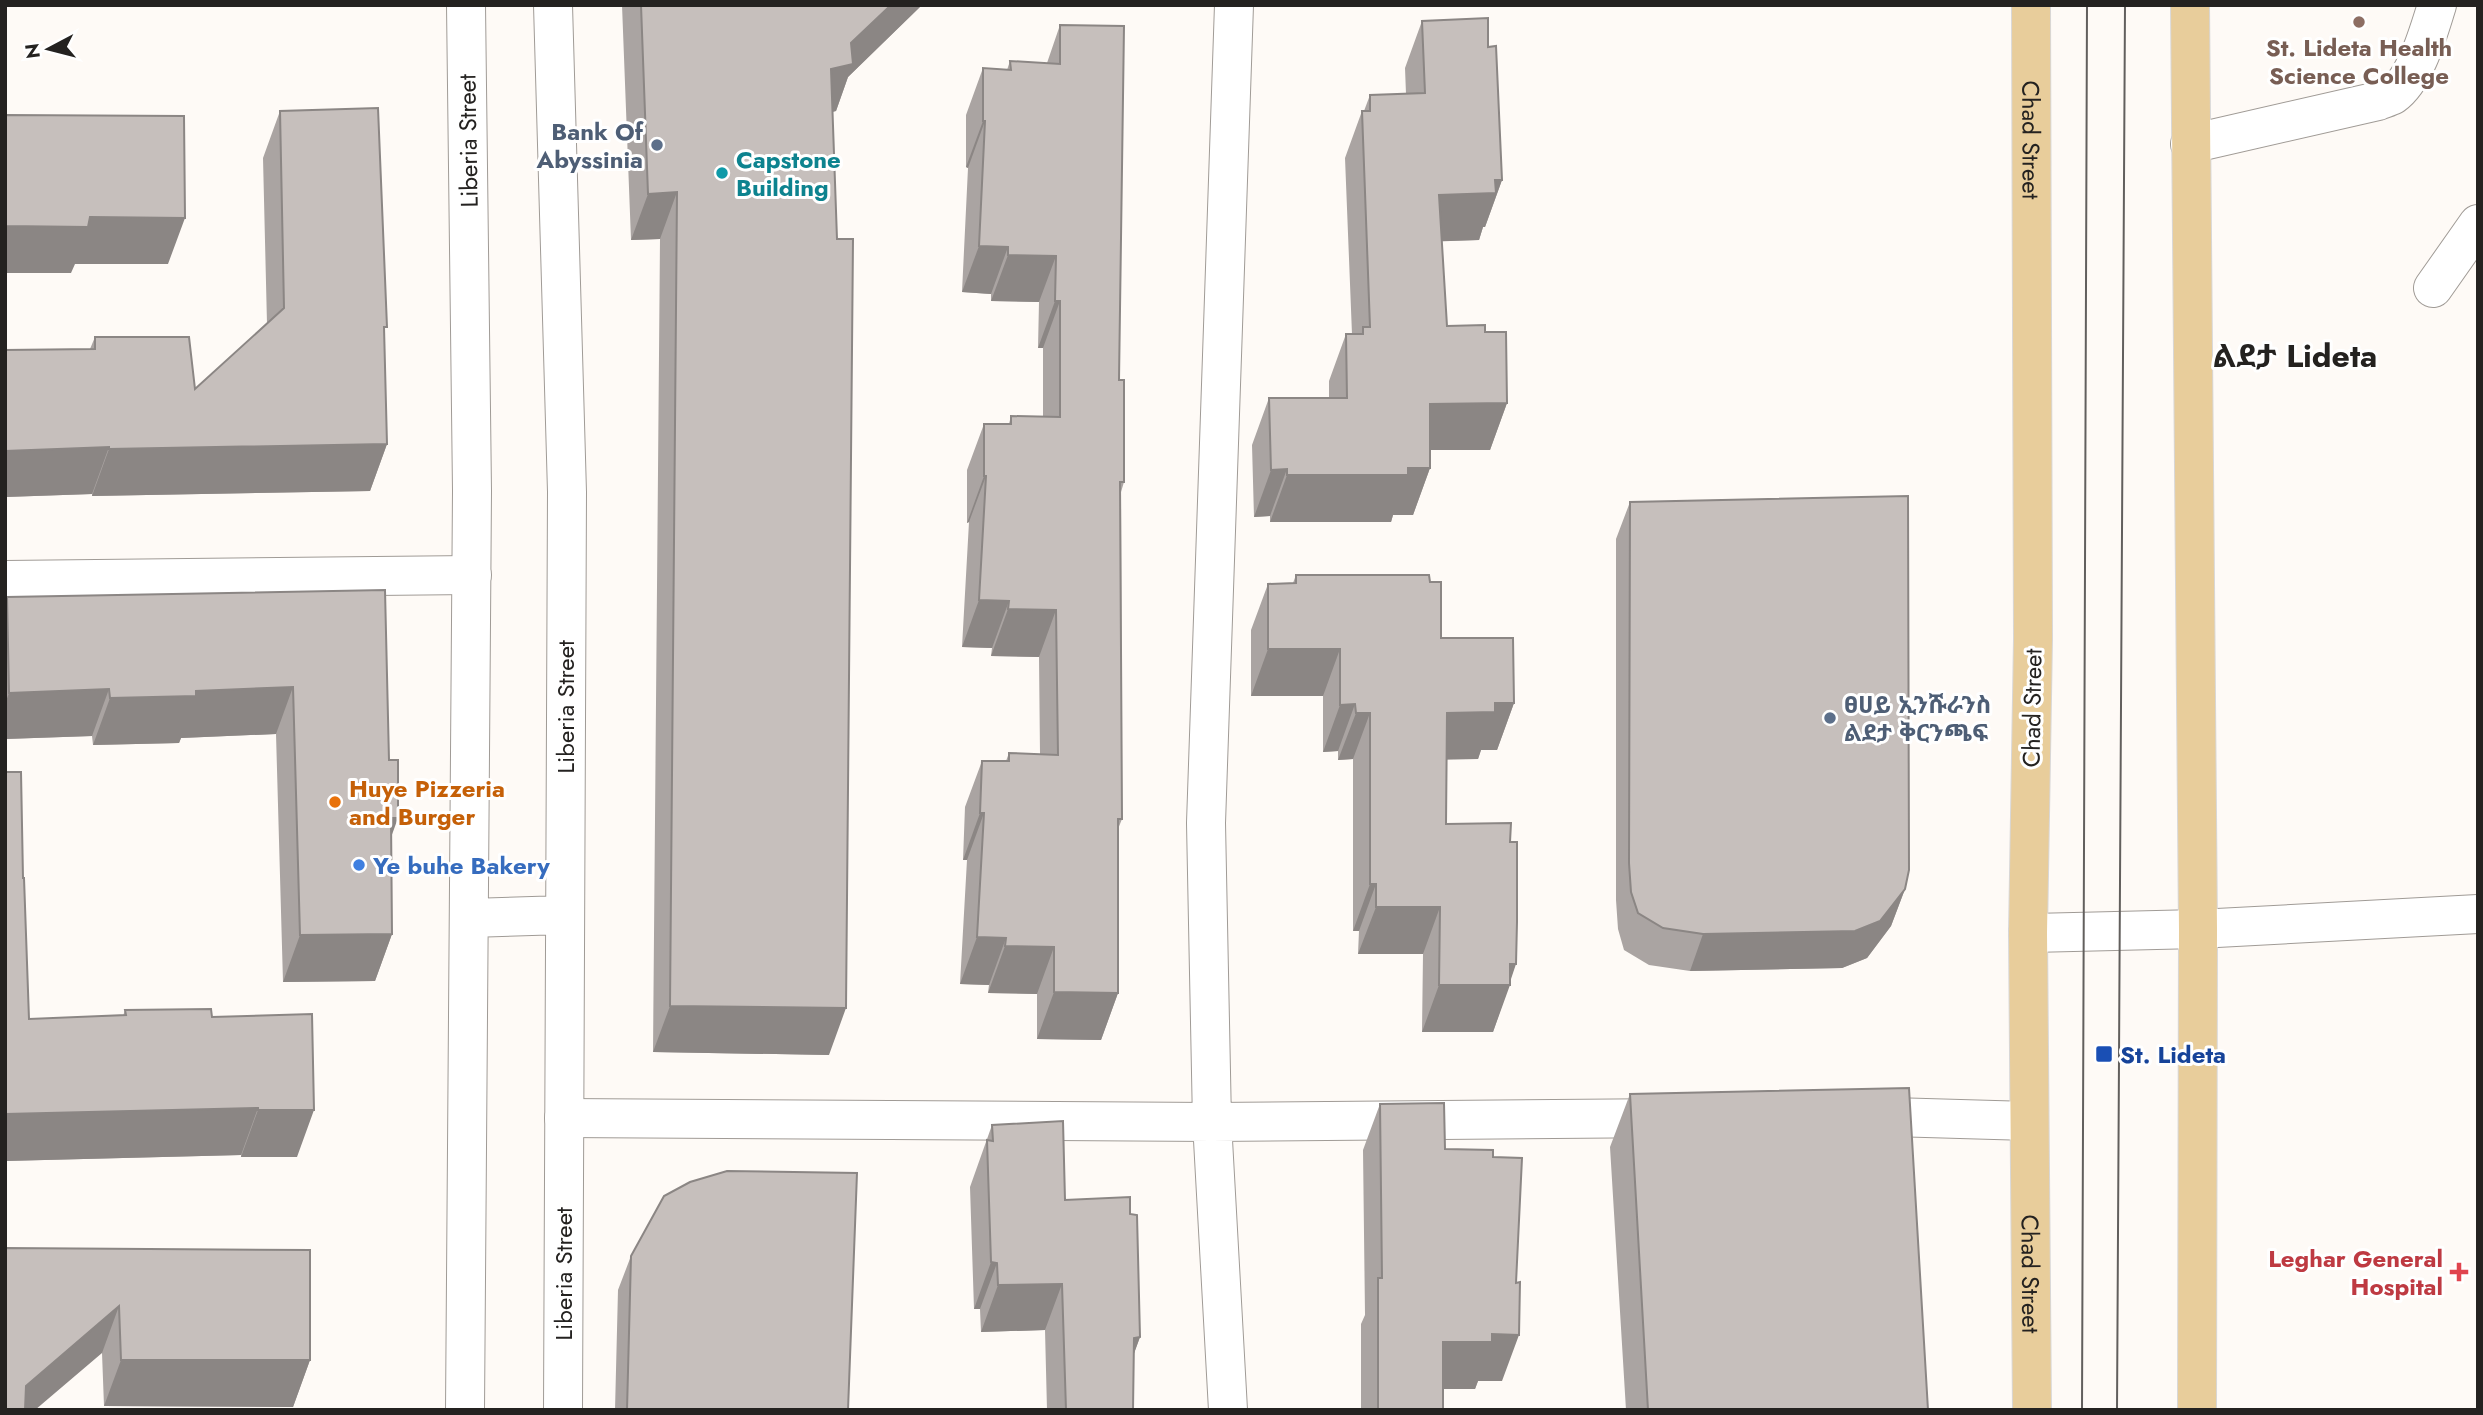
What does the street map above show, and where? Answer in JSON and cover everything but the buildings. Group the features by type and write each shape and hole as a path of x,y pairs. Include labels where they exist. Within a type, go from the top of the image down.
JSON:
{"main road":[{"name":"Chad Street","path":"2031,5 2033,639 2028,933 2032,1410"},
{"path":"2190,5 2198,929 2197,1410"}],"street":[{"name":"Liberia Street","path":"466,5 472,575 466,1410"},
{"name":"Liberia Street","path":"554,5 567,492 563,1410"},
{"path":"1228,1410 1212,1122 1206,823 1234,5"},
{"path":"2190,144 2378,101 2394,94 2407,80 2429,32 2437,5"},
{"path":"2433,288 2478,225"},
{"path":"5,580 472,575"},
{"path":"2028,933 2198,929 2478,914"},
{"path":"470,918 564,915"},
{"path":"1823,1116 1877,1115 2029,1121"},
{"path":"564,1118 1212,1122 1715,1118"}],"tram line":[{"path":"2082,1410 2087,5"},
{"path":"2117,1410 2125,5"}],"place":[{"name":"St. Lideta Health Science College","path":"2359,22"},
{"name":"Bank Of Abyssinia","path":"657,145"},
{"name":"Capstone Building","path":"722,173"},
{"name":"ፀሀይ ኢንሹራንስ ልደታ ቅርንጫፍ","path":"1830,718"},
{"name":"Huye Pizzeria and Burger","path":"335,802"},
{"name":"Ye buhe Bakery","path":"359,865"},
{"name":"St. Lideta","path":"2104,1054"},
{"name":"Leghar General Hospital","path":"2459,1272"}],"district":[{"name":"ልደታ Lideta","path":"2295,356"}]}
